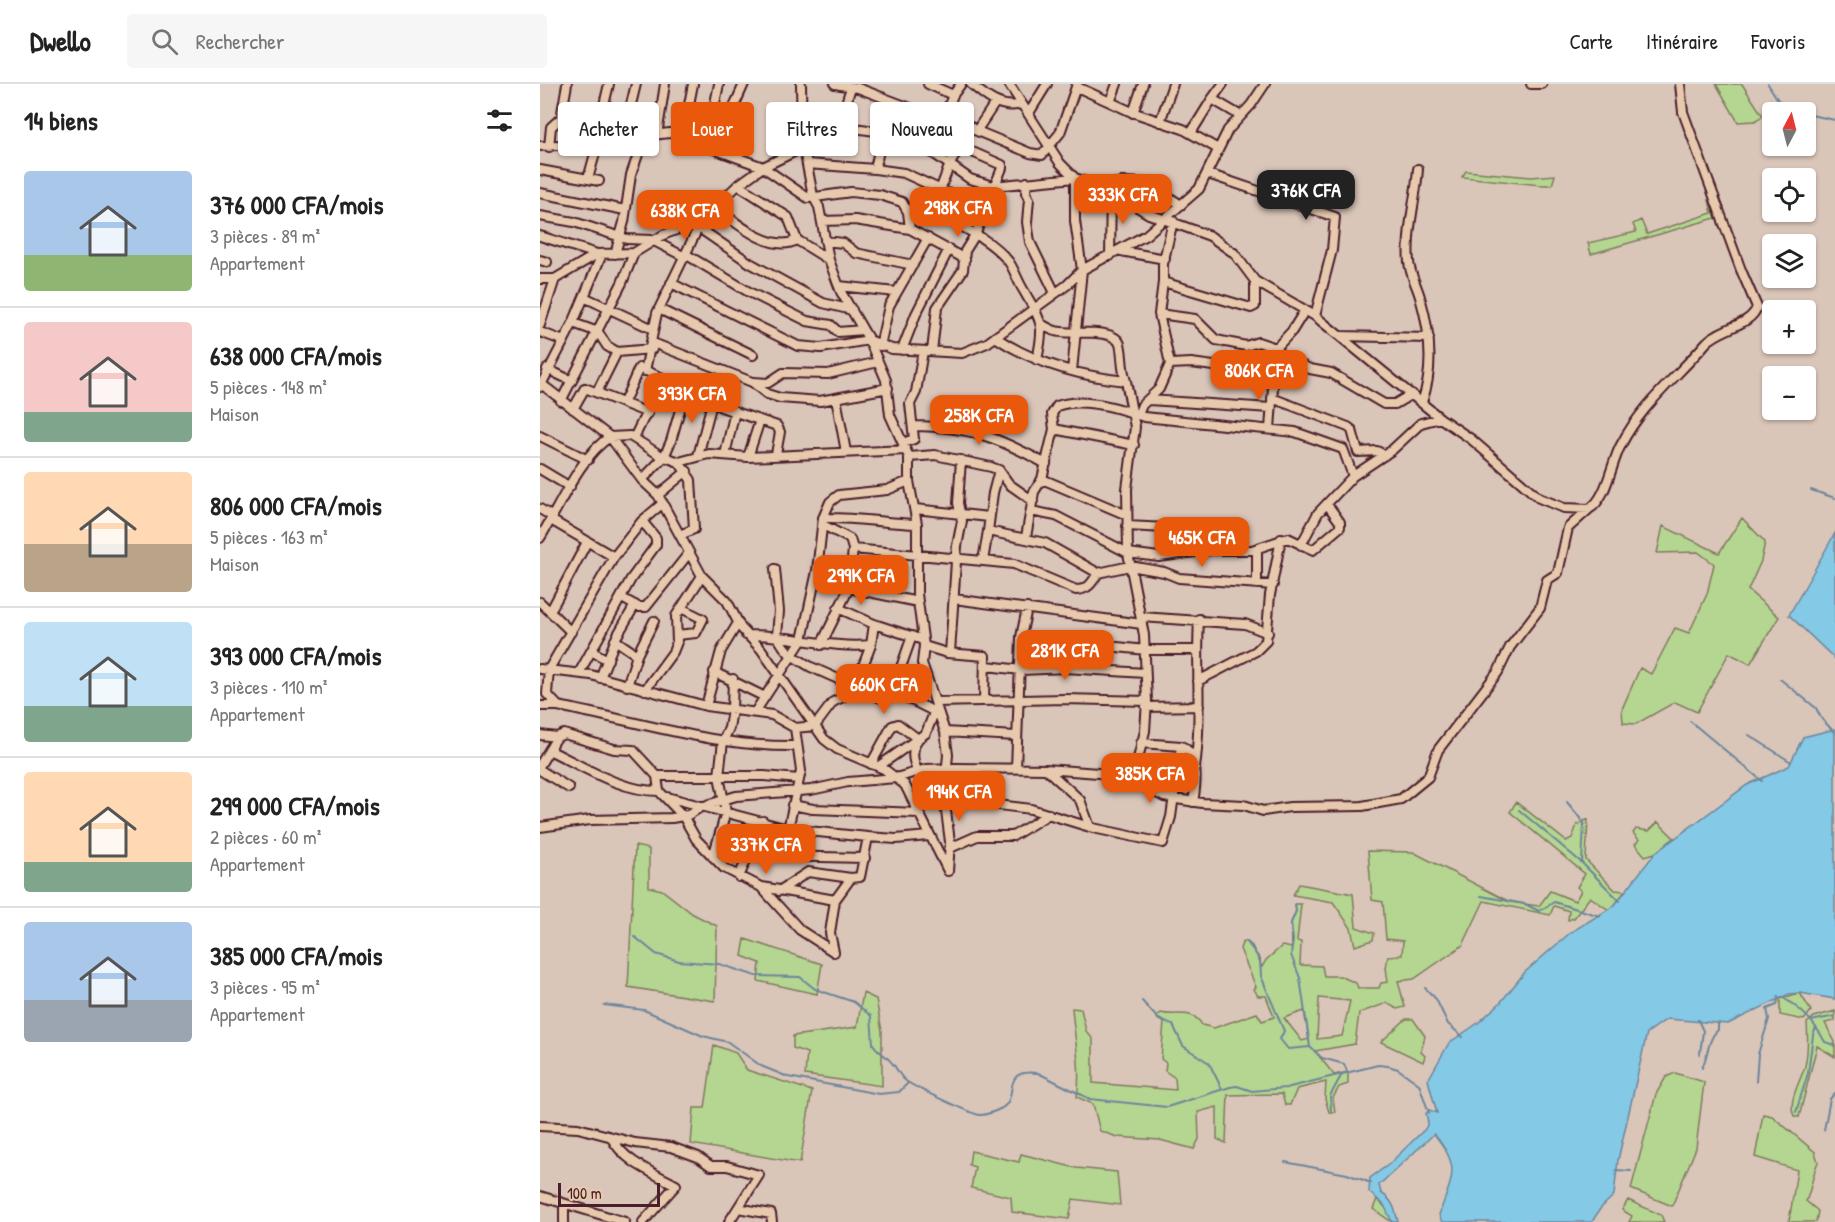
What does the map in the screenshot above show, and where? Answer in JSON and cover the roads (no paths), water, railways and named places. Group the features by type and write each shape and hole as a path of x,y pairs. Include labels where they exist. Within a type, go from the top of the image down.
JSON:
{"street":[{"path":"549,147 551,127 561,118 567,84"},
{"path":"605,102 609,84"},
{"path":"632,102 636,84"},
{"path":"659,122 665,84"},
{"path":"659,135 679,132 683,129 693,84"},
{"path":"716,102 719,84"},
{"path":"736,102 744,84"},
{"path":"801,84 801,102"},
{"path":"835,84 851,87 892,102"},
{"path":"928,84 953,95"},
{"path":"950,102 961,84"},
{"path":"971,84 996,103 1012,106 1022,104"},
{"path":"1010,84 1050,147 1075,178 1075,221 1082,270 1072,371"},
{"path":"1029,112 1047,84"},
{"path":"1110,102 1117,84"},
{"path":"1133,113 1143,84"},
{"path":"1160,122 1173,84"},
{"path":"1191,134 1223,84"},
{"path":"671,283 771,335 798,346 821,348 869,340 880,346 902,350 962,353 972,351 1055,293 1082,270 1121,250 1169,220 1181,205 1199,189 1228,130 1265,84"},
{"path":"1531,84 1542,84"},
{"path":"540,827 590,820 683,816 701,807 763,793 794,792 848,782 896,778 918,771 946,769 1016,768 1105,773 1133,778 1162,796 1173,799 1271,811 1290,807 1362,806 1407,796 1428,777 1438,750 1483,693 1510,647 1540,608 1546,583 1558,573 1568,528 1599,498 1621,444 1657,392 1673,381 1713,336 1752,316 1757,307 1741,270 1683,112 1680,84"},
{"path":"996,103 974,128 1037,156 1050,147 1060,133 1077,86 1133,113 1191,134 1218,149"},
{"path":"846,102 851,87"},
{"path":"1212,99 1241,116"},
{"path":"540,146 558,147"},
{"path":"906,450 913,441 910,404 916,392 938,308 963,270 965,251 975,235 996,186 1002,165 974,153"},
{"path":"588,179 594,156"},
{"path":"615,254 631,175 637,156"},
{"path":"733,156 763,167 804,196 815,198 851,192 880,195 902,202 906,206 910,229"},
{"path":"645,371 659,309 699,225 738,185 763,167 786,156"},
{"path":"805,156 822,221 829,260 838,286 869,340 888,388 890,415 906,450 915,509 923,666 936,702 936,713 928,730 918,739 875,765"},
{"path":"875,169 878,156"},
{"path":"937,156 981,184 996,186 1075,178 1111,191 1149,214 1197,230 1223,244 1255,281 1315,316 1440,418 1471,439 1539,498 1564,508 1589,510"},
{"path":"955,156 932,211 962,225 988,242 1008,262 1035,307 1040,323 1041,336 1037,360"},
{"path":"807,164 904,173 985,210"},
{"path":"1418,169 1409,265 1426,316 1429,338 1430,357 1422,402"},
{"path":"540,170 599,181"},
{"path":"1208,174 1335,217 1330,258 1315,316"},
{"path":"1027,182 1026,193 1029,200 1027,222 1030,242 1055,293"},
{"path":"1100,187 1121,182 1148,183 1181,205"},
{"path":"738,185 791,219 797,240 829,260"},
{"path":"1110,256 1111,191"},
{"path":"540,193 625,210"},
{"path":"715,207 770,241 790,244 797,240"},
{"path":"540,216 574,222 619,237 652,240 807,321 831,325 838,332 863,330"},
{"path":"822,221 855,220 910,229 965,259"},
{"path":"1135,413 1160,389 1170,364 1159,314 1169,220"},
{"path":"561,401 598,332 634,253 652,240 699,225"},
{"path":"699,225 750,263 823,303 852,310"},
{"path":"540,236 599,254 634,253"},
{"path":"880,346 886,312 928,238"},
{"path":"825,241 843,243 856,253 913,265"},
{"path":"902,350 916,314 949,249"},
{"path":"1121,250 1165,259"},
{"path":"540,279 555,279 599,254"},
{"path":"599,254 573,322 540,385 610,437 642,480 661,499 702,576 727,601 746,635 761,649 799,707 824,739 837,749 875,765 896,778 909,790 928,836 948,871 950,848 944,795 948,759 945,732 936,713 889,689"},
{"path":"540,325 555,279"},
{"path":"1163,282 1251,308 1256,306 1255,281"},
{"path":"838,286 896,292"},
{"path":"584,297 653,329"},
{"path":"659,309 753,355"},
{"path":"1270,429 1277,351 1305,310"},
{"path":"1159,314 1195,319 1216,340 1246,346 1258,342 1310,369 1331,373 1384,404 1395,404 1412,394"},
{"path":"573,322 598,332 607,346 617,352 652,346 752,382 768,383 783,373 828,374 878,362"},
{"path":"1040,323 1060,332 1101,333 1116,339 1120,344 1121,367 1135,413 1134,445 1127,489 1128,553 1146,650 1147,704 1142,743 1133,778"},
{"path":"540,332 564,340"},
{"path":"1341,336 1429,338"},
{"path":"995,337 1037,360 1072,371 1126,381"},
{"path":"597,392 617,352"},
{"path":"1170,364 1191,363 1274,374"},
{"path":"548,369 572,381"},
{"path":"624,402 637,369 645,371 713,399 721,407 777,426 780,429 776,454"},
{"path":"634,438 663,379"},
{"path":"752,382 767,394 780,398 820,401 888,388"},
{"path":"573,409 583,389 597,392 648,413"},
{"path":"642,480 664,457 686,389"},
{"path":"836,398 846,452"},
{"path":"1272,398 1348,427 1352,430 1358,452 1377,451 1385,455"},
{"path":"698,456 713,399"},
{"path":"1149,400 1271,408"},
{"path":"1026,537 1034,492 1042,479 1054,429 1052,414 1057,406 1065,403 1088,404 1239,428 1295,432 1343,449 1353,476"},
{"path":"725,455 735,411"},
{"path":"1300,545 1318,513 1353,476 1385,455 1421,423 1440,418"},
{"path":"748,457 760,420"},
{"path":"913,426 953,427 984,434 1010,444 1046,464"},
{"path":"1054,429 1134,445"},
{"path":"540,436 588,460"},
{"path":"540,538 588,460 610,437 634,438 664,457 679,462 687,471 692,485 694,529 680,535"},
{"path":"679,462 698,456 748,457 906,450 999,470 1009,484 1033,501"},
{"path":"950,653 956,559 962,514 958,503 961,460"},
{"path":"540,469 570,487"},
{"path":"984,561 989,517 999,470"},
{"path":"558,706 550,700 545,690 544,669 571,632 614,557 642,521 687,471"},
{"path":"1042,479 1127,515"},
{"path":"755,712 802,640 817,571 823,522 836,496 887,490 909,481"},
{"path":"1031,511 1056,516 1128,553 1159,557 1201,552 1257,550 1281,538 1288,538 1313,549 1340,527 1340,522 1327,504"},
{"path":"540,509 587,542 614,557"},
{"path":"915,509 989,517"},
{"path":"823,522 859,518 874,522 916,524"},
{"path":"579,673 622,598 656,545 656,538 642,521"},
{"path":"821,645 849,588 853,549 850,539 823,522"},
{"path":"1127,526 1167,528 1182,526 1194,533 1201,552"},
{"path":"988,531 1026,537 1045,543 1098,573 1130,566 1164,572 1179,579 1273,585"},
{"path":"1198,681 1256,651 1266,641 1281,538"},
{"path":"551,610 587,542"},
{"path":"853,549 1014,564 1076,590 1082,590 1091,584 1098,573"},
{"path":"1257,550 1257,584"},
{"path":"622,598 635,605 646,607 689,553"},
{"path":"775,569 779,611 777,636 791,655 811,667 857,685 881,698 898,673 912,636"},
{"path":"645,690 673,652 677,635 676,616 702,576"},
{"path":"849,588 870,595 918,602"},
{"path":"954,599 1141,620 1199,619 1245,624 1268,633"},
{"path":"540,602 551,610 571,632"},
{"path":"600,678 615,640 635,605"},
{"path":"677,635 696,633 703,620 681,608"},
{"path":"838,608 950,653 983,655 987,658 984,701"},
{"path":"1016,768 1021,637 1027,608"},
{"path":"1193,802 1199,706 1197,650 1199,619"},
{"path":"627,686 637,655 654,621"},
{"path":"706,706 721,651 738,623"},
{"path":"544,669 579,673 706,706 778,717 795,728 815,726 833,702 853,692 872,645 874,624"},
{"path":"746,635 777,636 821,645 872,645"},
{"path":"1021,637 1146,650 1197,650"},
{"path":"615,640 637,655"},
{"path":"591,651 608,660"},
{"path":"987,666 1021,670 1066,668 1145,673"},
{"path":"714,672 733,679 765,697"},
{"path":"713,857 726,812 722,801 719,776 723,741 729,728 732,710 733,679"},
{"path":"936,702 1019,702 1065,699 1199,706"},
{"path":"540,706 558,706 723,741 765,746 795,746"},
{"path":"875,765 892,726 898,724 918,739"},
{"path":"788,829 794,792 801,771 795,746 795,728"},
{"path":"945,732 1016,736"},
{"path":"540,735 557,737 571,734 604,746 633,750 657,776 661,793 683,816 696,839 727,870 761,887 835,900"},
{"path":"540,765 557,737"},
{"path":"918,739 912,754 924,786 944,795 958,800 1012,805 1090,827 1163,843 1173,799 1181,746"},
{"path":"1142,743 1181,746 1187,749 1195,767"},
{"path":"549,750 637,790 661,793 701,807 788,829 896,839 928,836"},
{"path":"1046,769 1080,800 1090,827"},
{"path":"540,770 569,788"},
{"path":"657,776 799,779"},
{"path":"792,805 813,809 919,813"},
{"path":"950,848 977,836 1014,836 1049,814"},
{"path":"739,877 763,821"},
{"path":"779,891 808,872 859,878 868,837"},
{"path":"750,848 776,856 865,858"},
{"path":"761,887 800,930 834,952 830,933 835,900 851,878"},
{"path":"540,1126 578,1128 611,1137 671,1147 698,1157 711,1166 727,1166 759,1175 729,1222"},
{"path":"611,1137 623,1154 676,1185 643,1222"},
{"path":"540,1196 625,1222"},
{"path":"564,1204 564,1222"},
{"path":"738,1208 771,1214 772,1222"}],"water":[{"path":"1835,533 1835,659 1789,615"},
{"path":"1835,729 1835,999 1800,993 1789,994 1728,1024 1667,1019 1647,1033 1618,1160 1614,1195 1600,1209 1592,1222 1442,1222 1439,1215 1452,1173 1448,1156 1434,1134 1379,1185 1381,1193 1391,1202 1394,1209 1398,1222 1392,1222 1384,1205 1369,1192 1370,1178 1388,1165 1425,1129 1428,1123 1426,1113 1430,1110 1437,1113 1428,1080 1449,1043 1478,1023 1500,1003 1525,972 1571,932 1614,906 1655,853 1747,785 1789,766 1803,737"}],"waterway":[{"path":"1768,84 1782,102"},
{"path":"1816,116 1835,120"},
{"path":"1811,490 1835,498"},
{"path":"1780,679 1816,708 1821,718 1835,733"},
{"path":"1690,721 1762,781"},
{"path":"1749,735 1791,762"},
{"path":"1567,802 1584,823 1582,863"},
{"path":"1519,810 1582,863 1620,901"},
{"path":"1481,896 1525,904 1539,911 1554,902 1600,916"},
{"path":"1295,904 1296,911 1291,923 1293,940 1291,955 1300,978 1310,1047 1322,1058 1344,1064 1347,1071"},
{"path":"635,937 656,954 679,961 719,964 756,976 800,977 815,989 854,1002 871,1016 873,1044 890,1060 904,1079 943,1100 980,1115 1002,1108 1010,1098 1014,1079 1026,1073 1038,1073 1090,1099 1167,1107 1230,1087 1237,1086 1252,1091 1286,1088 1378,1065 1398,1069 1419,1084 1429,1113"},
{"path":"1246,941 1260,959 1261,976 1284,1031 1280,1039 1288,1049 1310,1047"},
{"path":"1425,988 1436,999 1448,1024 1463,1037"},
{"path":"1756,1082 1758,1054 1769,1019 1767,1009 1777,1005 1778,997"},
{"path":"1782,997 1806,1016 1825,1042 1835,1045"},
{"path":"1142,1001 1159,1020 1173,1025 1183,1046 1209,1063 1222,1089"},
{"path":"604,1005 644,1010 703,1036 728,1042 761,1066 788,1077 879,1094 899,1092 907,1084"},
{"path":"1811,1021 1835,1016"},
{"path":"1698,1020 1703,1031 1700,1054"},
{"path":"1702,1068 1710,1042 1718,1030 1718,1024"},
{"path":"1796,1112 1808,1073 1816,1028"},
{"path":"1331,1110 1330,1096 1342,1074"},
{"path":"1824,1130 1830,1099 1835,1093"},
{"path":"1285,1162 1347,1174 1371,1183"},
{"path":"1616,1170 1631,1171"}]}
